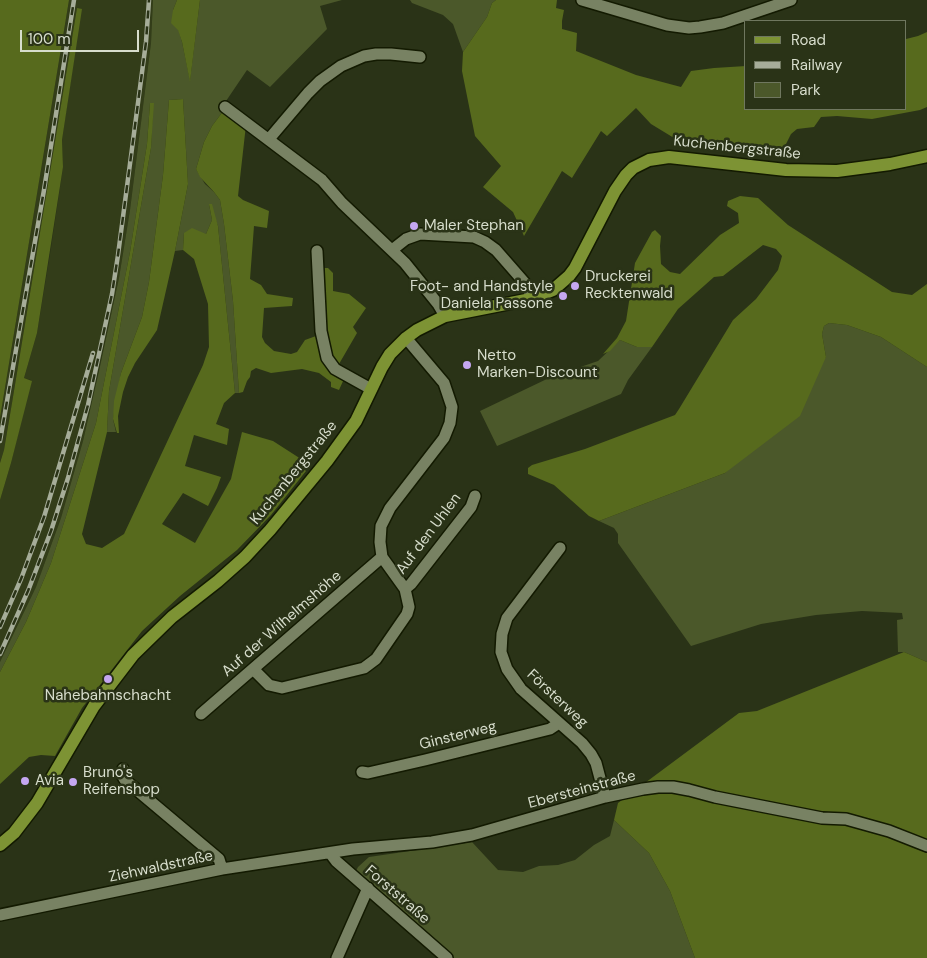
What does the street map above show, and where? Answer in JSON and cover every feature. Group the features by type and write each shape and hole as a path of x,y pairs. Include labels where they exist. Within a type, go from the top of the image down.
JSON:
{"main road":[{"name":"Kuchenbergstraße","path":"0,845 14,832 37,803 94,706 127,663 163,625 232,569 270,530 340,445 356,421 390,354 406,338 445,316 531,299 552,290 569,276 620,182 634,168 649,160 669,157 816,172 861,169 927,156"}],"street":[{"path":"582,0 667,25 689,28 723,23 791,0"},
{"path":"269,139 308,93 320,81 341,66 364,56 376,54 420,57"},
{"path":"225,107 322,180 342,203 392,250 438,304 445,316"},
{"path":"392,250 406,238 420,234 474,236 496,250 524,282 529,290 531,299"},
{"path":"317,251 321,331 327,358 335,369 371,389"},
{"name":"Auf den Uhlen","path":"253,669 269,685 282,688 364,668 376,659 407,614 409,607 405,589 382,557 380,535 384,518 390,508 444,438 450,423 452,407 444,383 406,338"},
{"name":"Auf den Uhlen","path":"405,589 411,584 471,507 475,496"},
{"name":"Försterweg","path":"560,548 507,618 501,643 503,660 513,679 521,689 582,743 591,754 605,797"},
{"name":"Auf der Wilhelmshöhe","path":"201,714 382,557"},
{"name":"Ginsterweg","path":"362,772 368,774 435,758 550,729 559,724"},
{"path":"123,769 122,776 125,780 219,859 222,869"},
{"name":"Ebersteinstraße","path":"330,853 432,842 464,836 605,797 643,789 673,787 822,818 846,819 864,823 927,846"},
{"name":"Ziehwaldstraße","path":"0,915 222,869 330,853"},
{"name":"Forststraße","path":"330,853 336,861 447,958"},
{"path":"337,958 368,888"}],"shaded area":[{"path":"69,0 153,0 151,43 130,210 119,278 83,441 61,518 36,587 0,662 0,500 31,380 24,378 37,333 51,248 63,167 62,140 81,9 77,9 12,403 4,450 0,462 0,418"}],"green space":[{"path":"0,0 69,0 0,418"},
{"path":"153,0 177,0 173,10 190,80 200,0 342,0 320,6 327,29 270,87 247,70 222,107 224,110 212,126 204,142 196,169 205,184 220,200 233,301 239,393 235,393 218,226 209,204 212,220 206,234 184,233 183,250 175,251 188,184 183,99 169,100 163,175 149,282 142,317 121,373 113,419 116,432 107,432 109,391 151,148 153,103 150,103 147,144 130,252 96,423 51,563 26,622 0,672 0,662 36,587 61,518 83,441 99,371 119,278 130,210 151,43"},
{"path":"177,0 200,0 190,82 182,42 178,30 171,23"},
{"path":"410,0 496,0 492,3 487,17 463,52 453,24 443,15 412,3"},
{"path":"496,0 557,0 556,8 564,10 562,29 577,33 576,51 636,75 681,87 691,71 744,66 744,110 907,110 907,39 927,32 927,107 872,119 837,116 821,117 814,127 797,129 791,134 782,152 674,138 651,124 636,108 607,136 601,131 572,178 562,171 524,236 513,212 483,187 501,166 475,136 462,71 463,52 487,17 492,3"},
{"path":"77,8 82,9 62,140 63,167 37,333 24,378 32,381 0,500 0,463 12,403"},
{"path":"183,99 188,184 175,251 157,330 128,377 118,416 119,433 117,433 113,419 114,401 121,373 142,317 149,282 163,175 169,100"},
{"path":"150,103 154,103 151,148 109,391 107,432 82,534 86,544 102,548 124,534 203,365 209,347 208,304 194,259 183,250 184,233 192,228 206,234 212,220 209,204 212,204 218,226 235,393 224,403 216,424 229,429 227,445 194,435 185,466 221,477 208,506 183,493 162,524 195,543 231,479 242,432 273,441 301,459 306,471 271,515 237,550 180,596 142,631 82,708 55,756 41,755 29,757 0,784 0,672 26,622 51,563 96,423 130,252 147,144"},
{"path":"224,110 246,125 238,196 269,211 267,228 254,226 250,279 261,285 267,294 293,298 292,306 264,308 262,337 265,343 274,351 291,354 297,352 305,340 316,336 344,379 339,390 331,387 331,382 319,373 302,369 271,373 256,368 251,371 243,392 239,393 233,301 220,200 200,177 196,169 204,142 212,126"},
{"path":"740,196 758,198 788,225 892,292 912,295 927,284 927,367 881,337 847,325 829,323 824,326 822,334 826,357 800,416 725,473 599,521 589,516 554,485 528,474 528,468 675,415 733,320 756,299 778,270 782,256 776,249 763,245 723,276 714,277 678,309 652,347 637,347 620,340 610,351 603,354 617,338 626,321 635,263 652,232 655,230 661,236 661,264 670,272 680,274 720,235 739,223 738,213 727,206 728,201"},
{"path":"324,268 328,268 333,273 333,291 349,294 366,308 353,327 357,333 339,364 333,360 327,348"},
{"path":"829,323 847,325 881,337 927,367 927,662 904,652 898,652 897,620 903,619 902,613 862,611 816,615 761,624 691,646 618,543 618,534 614,528 599,521 725,473 826,357 822,334 824,326"},
{"path":"620,340 637,347 652,347 628,380 621,394 497,446 480,411 551,377 598,361"},
{"path":"904,652 927,662 927,958 695,958 670,891 649,853 614,820 618,803 739,713 757,711"},
{"path":"614,820 649,853 670,891 695,958 454,958 356,871 369,857 472,842 498,870 523,872 539,866 558,865 575,860 594,845 610,836"}],"railway":[{"path":"0,441 44,190 74,0"},
{"path":"0,654 28,591 51,531 88,405 112,294 118,255 146,42 149,0"},
{"path":"0,627 21,579 44,517 93,353"}],"place":[{"name":"Maler Stephan","path":"414,226"},
{"name":"Druckerei Recktenwald","path":"575,286"},
{"name":"Foot- and Handstyle Daniela Passone","path":"563,296"},
{"name":"Netto Marken-Discount","path":"467,365"},
{"name":"Nahebahnschacht","path":"108,679"},
{"name":"Avia","path":"25,781"},
{"name":"Bruno's Reifenshop","path":"73,782"}]}
